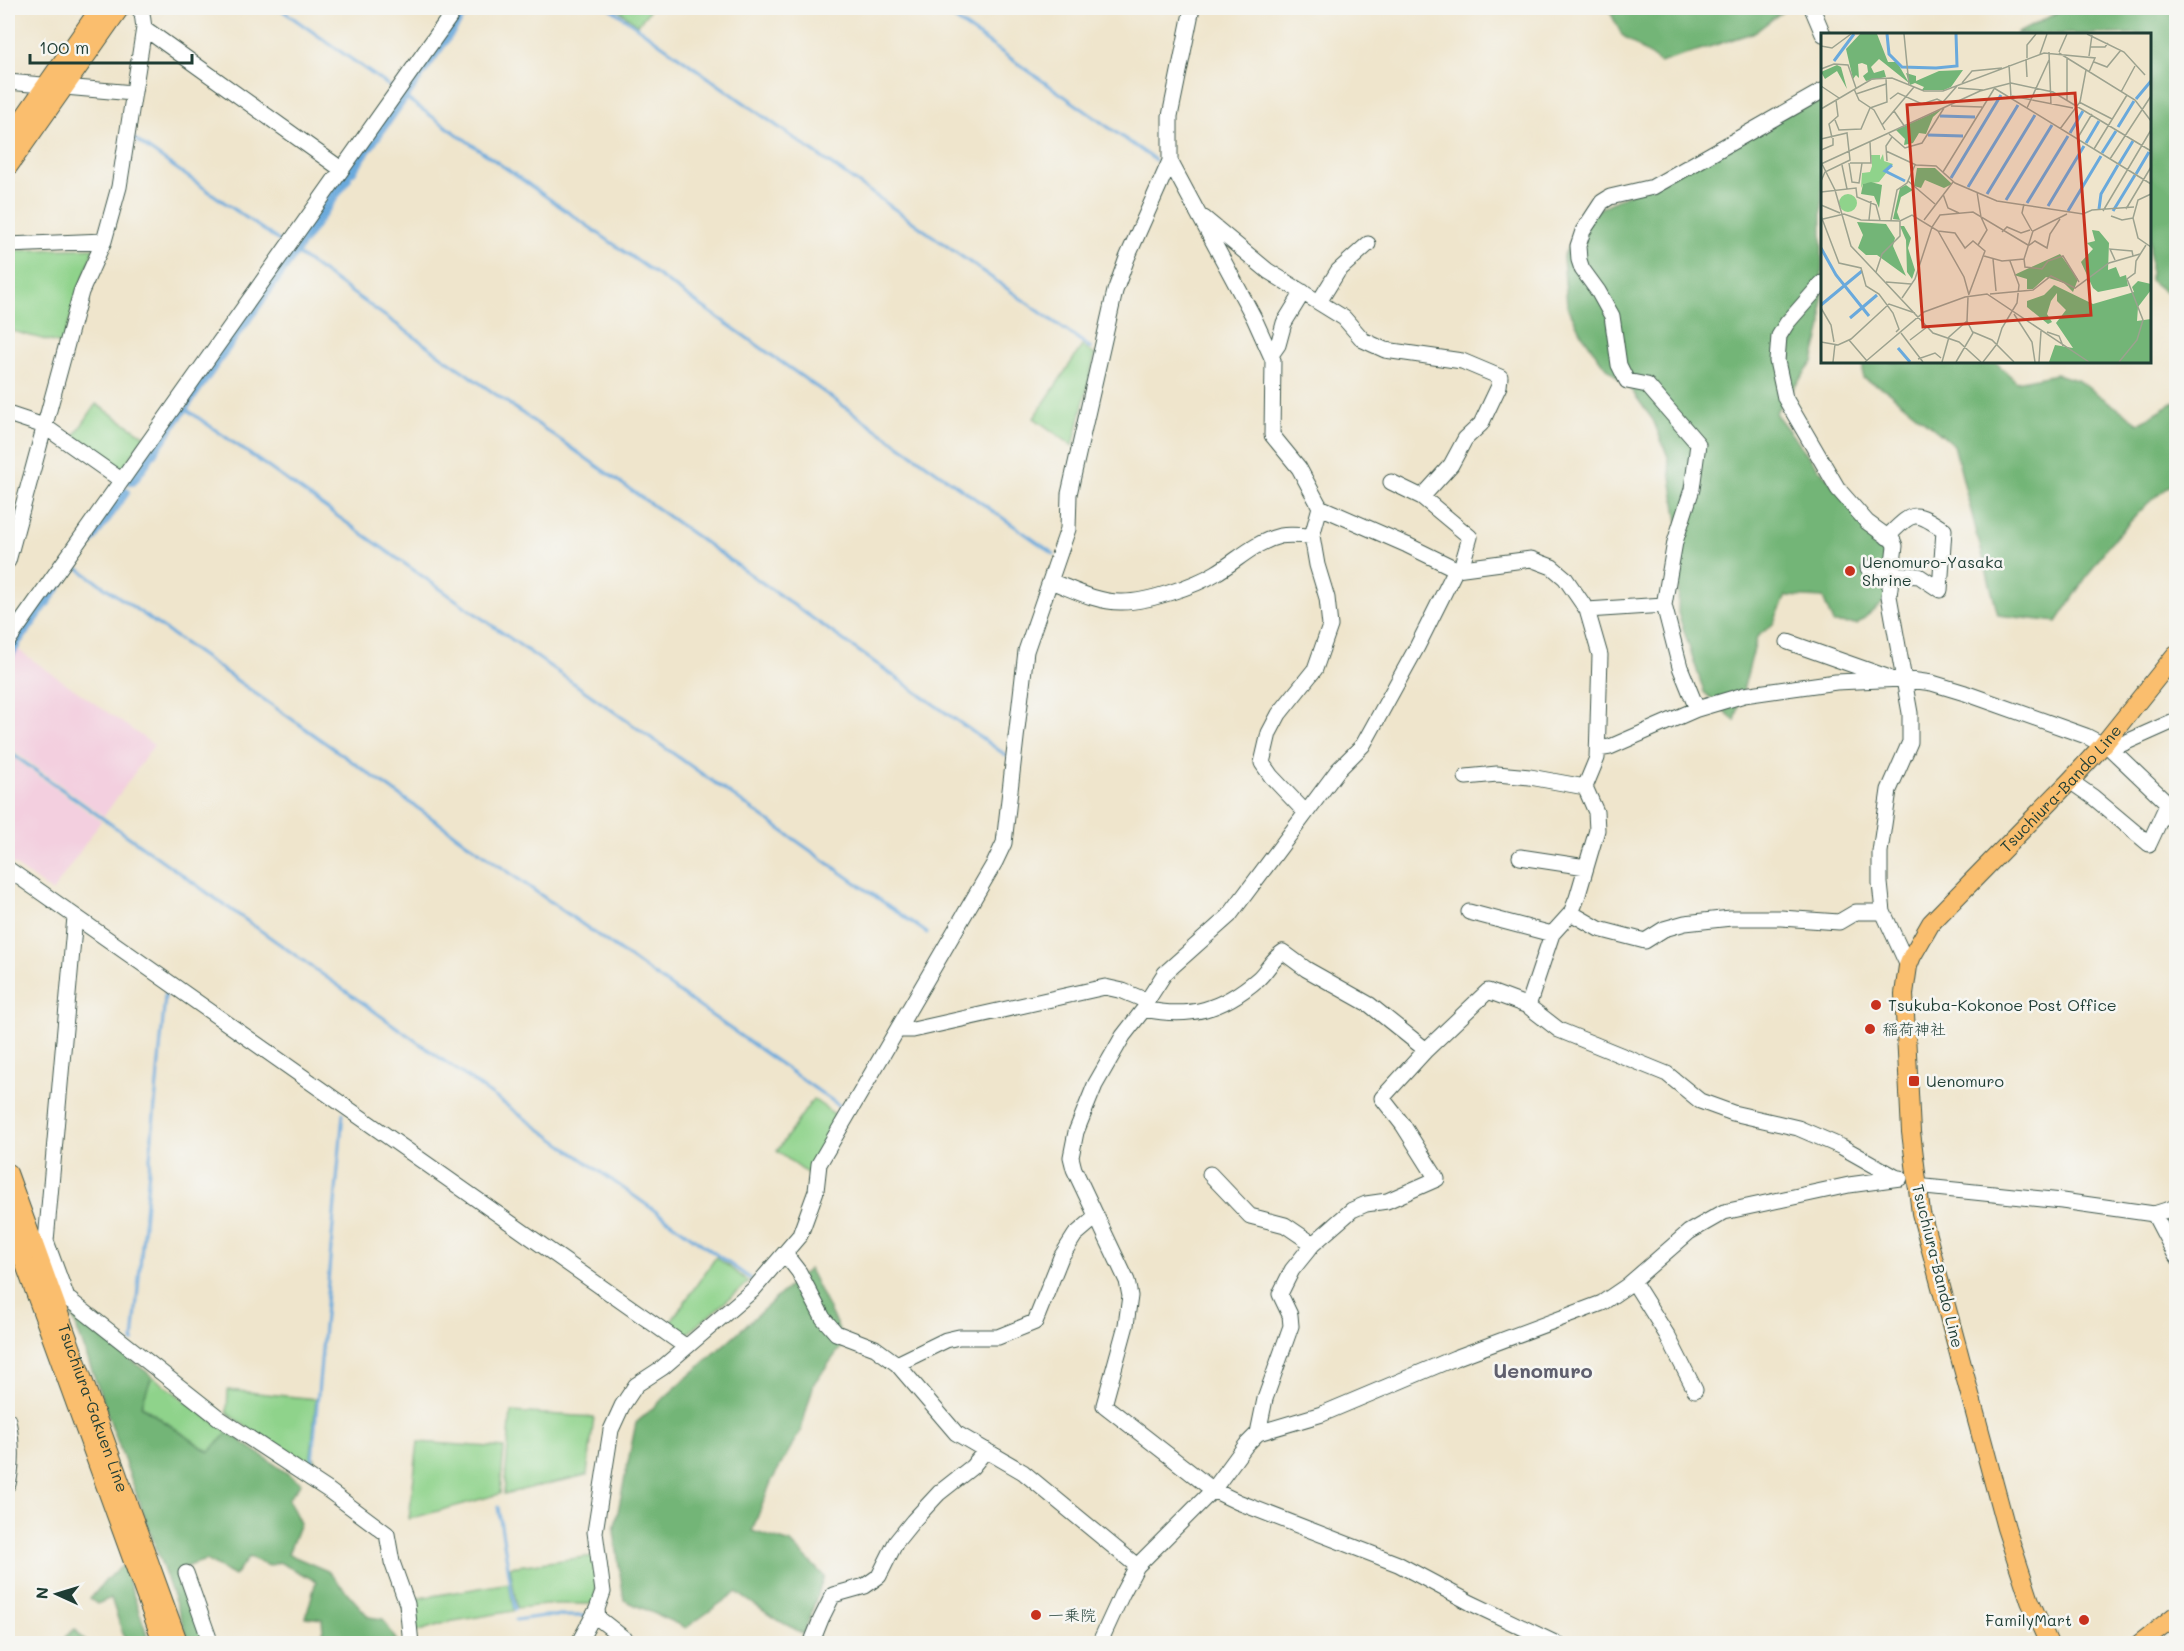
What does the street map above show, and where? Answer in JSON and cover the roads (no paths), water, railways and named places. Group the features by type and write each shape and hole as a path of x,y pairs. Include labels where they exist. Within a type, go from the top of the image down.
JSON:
{"main road":[{"path":"8,140 100,8"},
{"path":"8,167 120,8"},
{"name":"Tsuchiura-Bando Line","path":"2049,1644 2030,1601 2006,1528 1921,1213 1910,1181 1904,994 1908,966 1931,923 2107,747 2176,654"},
{"name":"Tsuchiura-Gakuen Line","path":"8,1173 27,1248"},
{"name":"Tsuchiura-Gakuen Line","path":"8,1218 27,1248 53,1300 179,1644"},
{"name":"Tsuchiura-Gakuen Line","path":"53,1300 163,1644"},
{"path":"2139,1644 2176,1615"}],"street":[{"path":"8,561 81,292 104,242 119,187 144,28 142,14 138,8"},
{"path":"578,1644 597,1609 603,1592 595,1532 611,1430 622,1406 636,1385 662,1368 753,1290 800,1235 813,1204 819,1164 899,1030 1004,843 1026,651 1068,529 1069,494 1115,291 1170,160 1170,116 1192,8"},
{"path":"1812,8 1823,33"},
{"path":"9,638 341,169 451,9"},
{"path":"144,28 341,169"},
{"path":"8,82 133,93"},
{"path":"1697,709 1680,667 1664,605 1675,542 1692,489 1698,444 1647,385 1627,381 1619,365 1612,316 1582,269 1578,246 1583,231 1602,202 1610,197 1653,187 1821,91"},
{"path":"1170,160 1254,318 1273,360 1272,435 1299,468 1320,507 1458,569 1531,559 1552,567 1565,578 1587,610 1600,655 1598,758 1585,788 1596,812 1597,830 1571,913 1552,934 1528,1006"},
{"path":"1197,213 1268,271 1344,318 1363,340 1385,350 1462,361 1500,377 1499,386 1481,424 1465,439 1451,465 1422,498"},
{"path":"8,245 104,242"},
{"path":"1319,302 1338,272 1368,244"},
{"path":"1821,284 1787,322 1779,336 1777,360 1785,398 1838,489 1867,522 1893,541 1895,546 1889,596 1898,679 1910,713 1910,742 1889,790 1880,852 1882,912 1908,966"},
{"path":"1271,355 1278,345 1284,323 1303,292"},
{"path":"8,414 44,426 121,480"},
{"path":"1391,482 1422,498 1470,537 1458,569 1363,745 1338,770 1230,916 1165,973 1146,1005 1123,1036 1095,1085 1076,1132 1071,1157 1074,1169 1127,1281 1130,1296 1126,1325 1104,1405 1213,1490 1238,1502 1398,1564 1471,1603 1557,1644"},
{"path":"1306,813 1271,776 1263,763 1269,733 1279,714 1314,669 1330,626 1327,598 1317,565 1312,536 1320,507"},
{"path":"1868,568 1918,576 1940,590 1944,530 1922,515 1917,515 1910,516 1887,537"},
{"path":"1050,581 1094,597 1120,602 1139,600 1190,586 1215,574 1258,544 1282,536 1312,536"},
{"path":"1587,610 1664,605"},
{"path":"1788,642 1898,679"},
{"path":"1598,749 1610,747 1697,709 1744,695 1836,682 1898,679 1932,683 2010,707 2086,736 2107,747 2172,807 2149,844 2093,797 2070,782"},
{"path":"2107,747 2176,720"},
{"path":"1466,777 1497,774 1530,777 1585,788"},
{"path":"1520,857 1586,867"},
{"path":"8,868 75,921 685,1346"},
{"path":"1469,912 1552,934"},
{"path":"1571,913 1599,929 1645,941 1664,929 1685,923 1731,918 1781,918 1839,922 1856,912 1882,912"},
{"path":"75,921 27,1248 53,1300 219,1418 328,1490 387,1534 392,1562 407,1604 411,1644"},
{"path":"899,1030 913,1030 1105,987 1123,991 1167,1014 1184,1014 1217,1006 1237,994 1259,978 1283,952 1306,969 1370,1005 1426,1050"},
{"path":"1258,1433 1264,1399 1291,1326 1290,1315 1280,1294 1292,1270 1313,1244 1352,1210 1366,1204 1387,1202 1437,1179 1403,1125 1382,1098 1426,1050 1488,991 1528,1006 1559,1030 1667,1074 1700,1101 1733,1113 1798,1128 1910,1181"},
{"path":"1210,1173 1250,1216 1285,1225 1313,1244"},
{"path":"1099,1644 1137,1566 1213,1490 1246,1445 1258,1433 1322,1414 1455,1358 1602,1303 1633,1281 1689,1232 1724,1212 1849,1185 1910,1181 2154,1214 2176,1206"},
{"path":"2154,1214 2176,1256"},
{"path":"897,1364 946,1340 958,1337 998,1337 1035,1322 1061,1257 1075,1235 1096,1217"},
{"path":"786,1254 799,1272 823,1318 836,1333 875,1348 897,1364 956,1433 1023,1472 1137,1566"},
{"path":"1633,1281 1667,1335 1695,1390"},
{"path":"8,1420 11,1467 8,1484"},
{"path":"811,1644 820,1619 833,1595 865,1586 879,1576 896,1542 913,1521 939,1493 972,1467 986,1450"},
{"path":"186,1573 211,1644"},
{"path":"597,1609 598,1618 631,1644"}],"waterway":[{"path":"279,8 392,88"},
{"path":"461,15 466,8"},
{"path":"610,8 1091,348"},
{"path":"939,8 1155,160"},
{"path":"351,170 456,22"},
{"path":"403,96 1054,554"},
{"path":"133,138 282,243"},
{"path":"241,326 346,178"},
{"path":"293,251 1007,756"},
{"path":"132,480 236,332"},
{"path":"183,407 927,933"},
{"path":"19,638 124,492"},
{"path":"72,564 844,1109"},
{"path":"8,655 15,644"},
{"path":"8,751 751,1279"},
{"path":"133,1342 166,986"},
{"path":"311,1473 343,1113"},
{"path":"8,1258 12,1265"},
{"path":"498,1507 515,1610"},
{"path":"516,1620 543,1616 587,1616"}],"place":[{"name":"Uenomuro-Yasaka Shrine","path":"1850,571"},
{"name":"Tsukuba-Kokonoe Post Office","path":"1876,1005"},
{"name":"稲荷神社","path":"1870,1029"},
{"name":"Uenomuro","path":"1914,1081"},
{"name":"一乗院","path":"1036,1615"},
{"name":"FamilyMart","path":"2084,1620"}],"district":[{"name":"Uenomuro","path":"1543,1371"}]}
